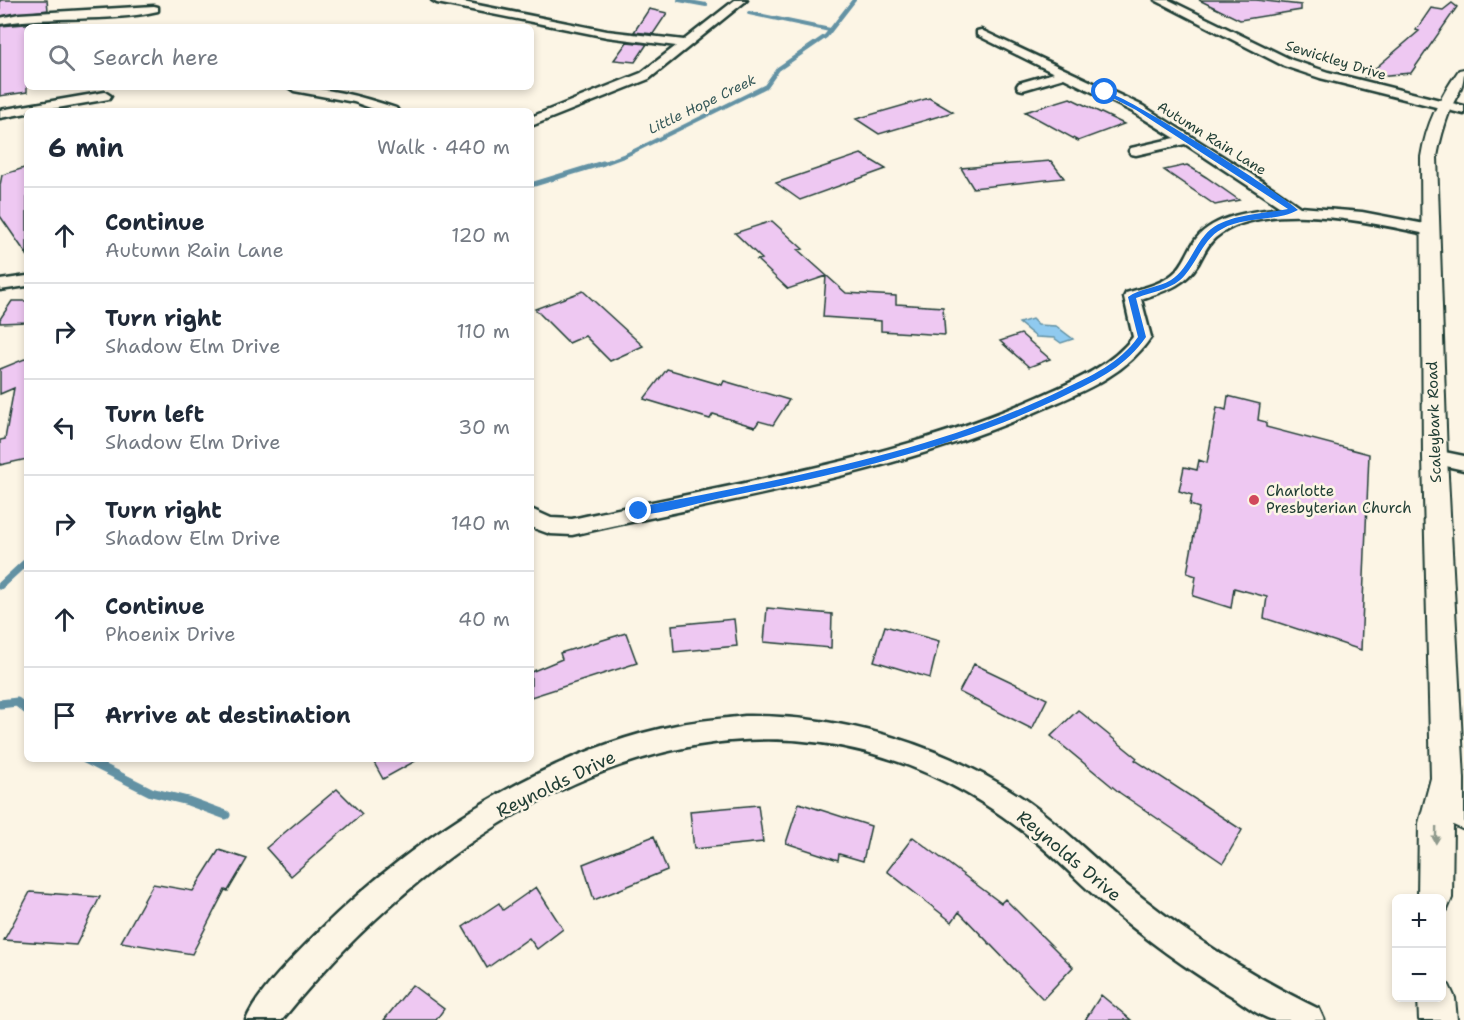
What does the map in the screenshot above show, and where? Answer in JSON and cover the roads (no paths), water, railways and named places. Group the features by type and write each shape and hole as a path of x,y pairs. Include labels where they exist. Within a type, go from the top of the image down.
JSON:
{"street":[{"path":"436,0 607,34 686,44"},
{"path":"534,121 645,76 742,0"},
{"name":"Sewickley Drive","path":"1160,0 1288,63 1324,75 1464,110"},
{"path":"0,21 47,13 115,14 154,9"},
{"name":"Autumn Rain Lane","path":"981,33 1138,109 1294,210"},
{"name":"Scaleybark Road","path":"1464,73 1444,106 1432,136 1430,157 1435,457 1456,781 1464,814"},
{"path":"1023,86 1064,74"},
{"path":"310,90 357,99 382,108"},
{"path":"35,108 105,96"},
{"path":"0,114 24,110"},
{"path":"1136,151 1186,140"},
{"path":"534,519 557,528 572,527 777,483 905,452 986,426 1046,402 1096,377 1134,349 1142,337 1132,297 1174,282 1208,235 1220,227 1257,216 1294,210 1348,214 1430,230"},
{"path":"0,285 24,281"},
{"path":"1435,457 1464,463"},
{"name":"Reynolds Drive","path":"262,1020 280,995 351,922 434,852 498,810 588,764 643,744 699,732 746,727 826,732 867,741 920,758 973,783 1024,816 1076,857 1109,890 1143,917 1219,970 1308,1020"},
{"name":"Scaleybark Road","path":"1435,894 1436,824 1456,781"},
{"path":"1436,1002 1438,1020"}],"water":[{"path":"1032,319 1038,325 1056,326 1073,339 1061,343 1054,338 1036,337 1019,323"}],"waterway":[{"path":"679,0 706,5"},
{"name":"Little Hope Creek","path":"599,165 626,155 766,86 778,69 826,36 854,0"},
{"path":"749,13 830,30"},
{"name":"Little Hope Creek","path":"534,184 603,163"},
{"name":"Little Hope Creek","path":"0,586 24,564"},
{"path":"0,704 17,702 24,708"},
{"path":"91,762 151,792 188,801 226,815"}],"place":[{"name":"Charlotte Presbyterian Church","path":"1254,500"}]}
